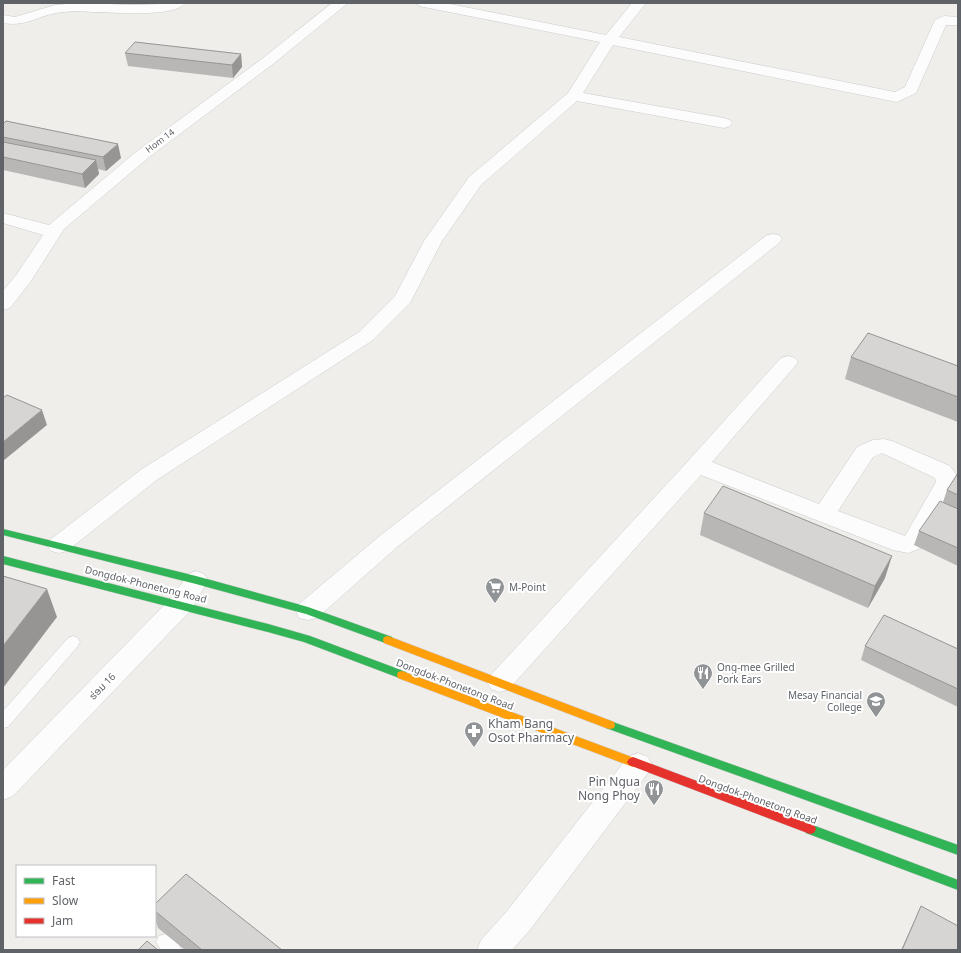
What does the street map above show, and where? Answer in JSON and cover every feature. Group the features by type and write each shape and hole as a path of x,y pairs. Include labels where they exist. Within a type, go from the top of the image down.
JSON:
{"main road":[{"name":"Dongdok-Phonetong Road","path":"3,532 196,580 308,611 500,682 646,739 958,850"},
{"name":"Dongdok-Phonetong Road","path":"3,560 182,603 251,621 306,639 638,766 958,885"}],"street":[{"path":"3,31 10,20 38,3"},
{"path":"10,20 55,9 82,7 134,9 170,7 178,3"},
{"name":"Hom 14","path":"3,304 24,277 57,226 142,155 268,61 341,3"},
{"path":"424,3 897,97 911,90 940,23 944,20 958,20"},
{"path":"59,545 150,474 366,336 403,299 433,241 475,181 574,96 609,40 639,3"},
{"path":"574,96 724,123"},
{"path":"3,218 53,232"},
{"path":"308,611 389,541 773,239"},
{"path":"500,682 697,465 788,362"},
{"path":"697,465 901,544 908,545 913,542 947,482 946,476 942,471 884,446 873,447 865,452 824,514"},
{"name":"ຮ່ອມ 16","path":"3,788 182,603 196,580"},
{"path":"492,950 518,921 638,766"}],"lane":[{"path":"3,722 73,642"}],"building":[{"path":"135,42 241,54 232,65 125,53"},
{"path":"6,121 118,144 103,157 3,137 3,124"},
{"path":"3,142 96,160 82,174 3,157"},
{"path":"868,333 958,366 958,397 851,357"},
{"path":"7,395 42,410 3,442 3,398"},
{"path":"958,473 958,495 947,490"},
{"path":"723,486 892,556 875,586 704,513"},
{"path":"940,501 958,509 958,548 919,531"},
{"path":"3,576 47,589 3,646"},
{"path":"884,615 958,649 958,689 865,646"},
{"path":"186,874 282,950 202,950 156,912 156,903"},
{"path":"921,906 958,926 958,950 902,950"},
{"path":"147,941 158,950 138,950"}],"traffic: fast":[{"path":"3,532 196,580 308,611 388,640"},
{"path":"3,560 268,628 306,639 402,675"},
{"path":"610,725 958,850"},
{"path":"810,829 958,885"}],"traffic: slow":[{"path":"388,640 610,725"},
{"path":"402,675 633,762"}],"traffic: jam":[{"path":"633,762 810,829"}],"place":[{"name":"M-Point","path":"495,604"},
{"name":"Ong-mee Grilled Pork Ears","path":"703,690"},
{"name":"Mesay Financial College","path":"876,718"},
{"name":"Kham Bang Osot Pharmacy","path":"474,748"},
{"name":"Pin Ngua Nong Phoy","path":"654,806"}]}
